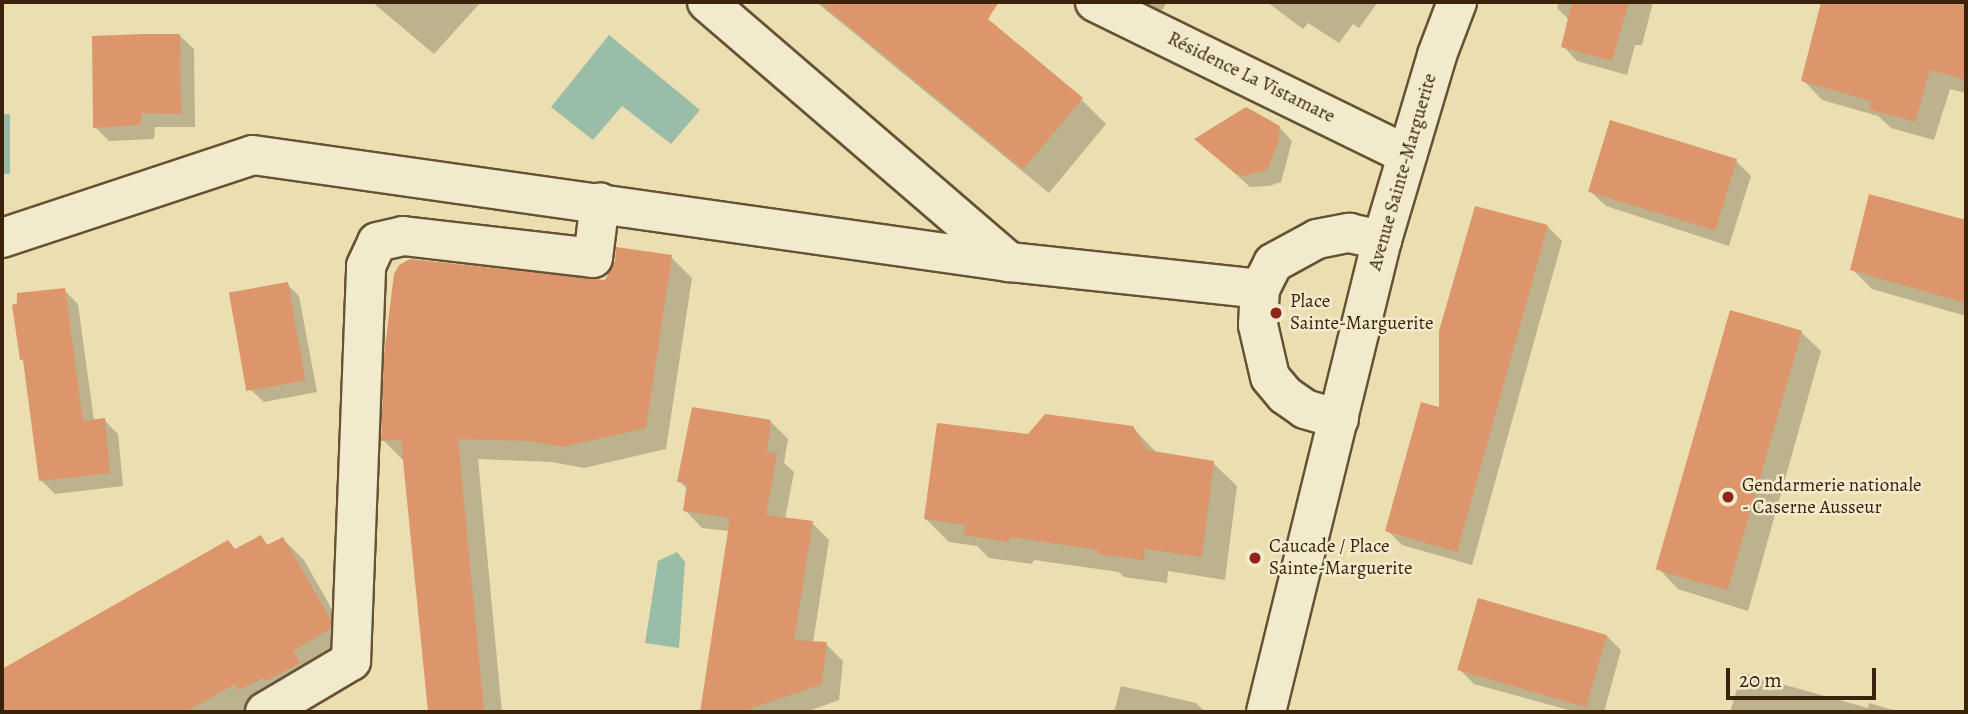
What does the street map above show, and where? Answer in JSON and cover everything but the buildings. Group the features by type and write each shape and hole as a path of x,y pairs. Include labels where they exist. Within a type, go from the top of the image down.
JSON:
{"street":[{"path":"707,2 1009,262"},
{"name":"Résidence La Vistamare","path":"1095,2 1407,155"},
{"name":"Avenue Sainte-Marguerite","path":"1266,712 1382,240 1437,55 1457,2"},
{"path":"2,238 253,155 1009,262 1261,289"},
{"path":"265,712 351,662 366,265 377,242 403,236 593,258 600,202"},
{"path":"1339,419 1306,409 1285,395 1270,377 1258,325 1261,289 1273,263 1317,239 1349,233 1382,240"}],"shaded area":[{"path":"609,35 700,110 671,144 622,106 593,140 551,107"},
{"path":"2,114 10,114 10,174 2,174"},
{"path":"677,552 685,562 679,648 645,643 658,561"}],"place":[{"name":"Place Sainte-Marguerite","path":"1276,313"},
{"name":"Gendarmerie nationale - Caserne Ausseur","path":"1728,497"},
{"name":"Caucade / Place Sainte-Marguerite","path":"1255,558"}]}
